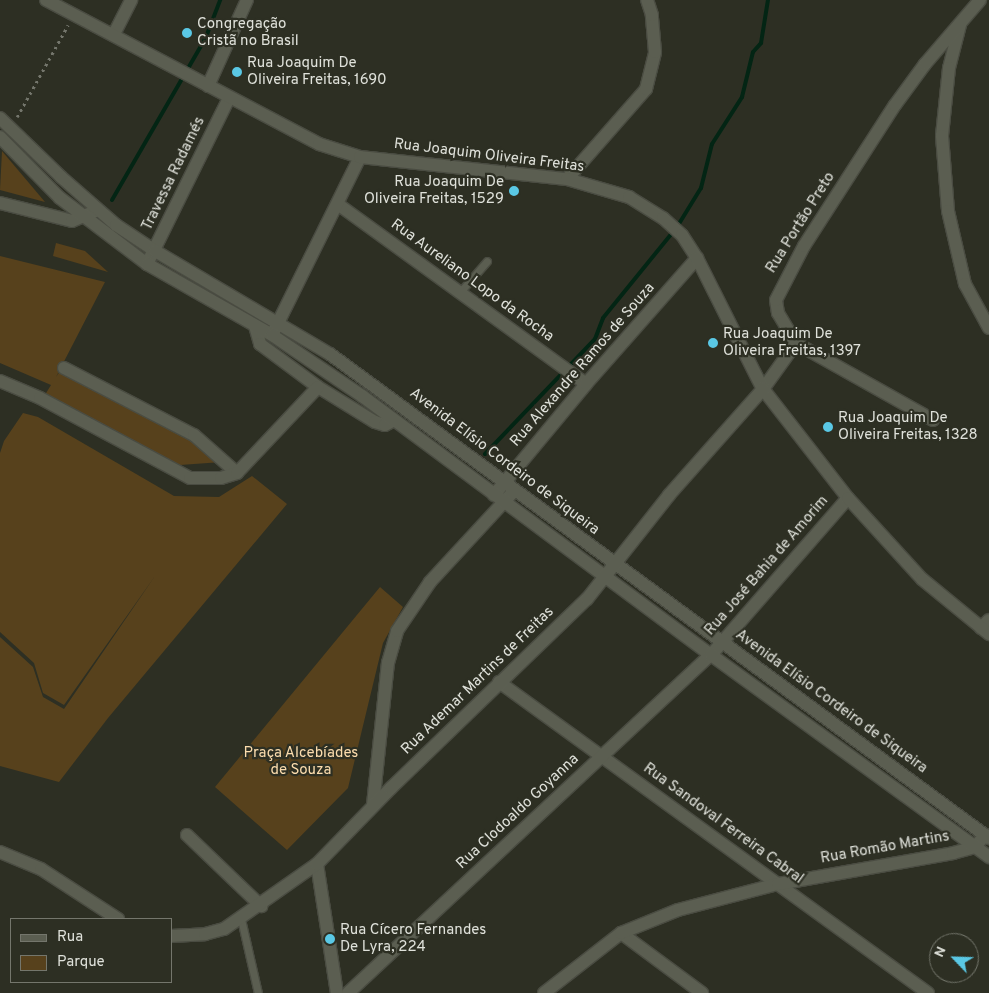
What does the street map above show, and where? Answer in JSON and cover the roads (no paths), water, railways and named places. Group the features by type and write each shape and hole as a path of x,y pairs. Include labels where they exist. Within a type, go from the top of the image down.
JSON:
{"street":[{"name":"Rua Joaquim Oliveira Freitas","path":"46,0 74,16 114,34 229,98 319,144 360,156 567,179 629,197 663,218 694,253 763,389 848,498 922,579 986,628"},
{"path":"114,34 131,0"},
{"path":"208,86 247,0"},
{"path":"567,179 646,89 655,52 652,15 647,0"},
{"name":"Rua Portão Preto","path":"796,344 778,313 777,295 804,246 925,64 980,0"},
{"path":"961,23 949,68 942,136 948,211 965,284 989,328"},
{"path":"925,64 935,62 949,68"},
{"name":"Travessa Radamés","path":"147,264 229,98"},
{"name":"Avenida Elísio Cordeiro de Siqueira","path":"0,118 11,126 98,210 155,251 330,354 615,565 987,836"},
{"name":"Avenida Elísio Cordeiro de Siqueira","path":"0,137 60,198 147,264 272,335 394,420 605,578 989,857"},
{"path":"272,335 339,205 360,156"},
{"path":"0,203 59,220 84,217 98,210"},
{"name":"Rua Aureliano Lopo da Rocha","path":"339,205 581,381"},
{"name":"Rua Alexandre Ramos de Souza","path":"499,498 503,482 581,381 694,253"},
{"path":"255,326 260,344 318,387 375,422 386,425 394,420"},
{"path":"796,344 933,420"},
{"name":"Rua Ademar Martins de Freitas","path":"172,936 205,934 241,919 316,864 390,788 605,578 669,495 763,389 796,344"},
{"path":"64,368 194,435 237,472"},
{"path":"0,381 48,402 190,478 221,478 237,472 318,387"},
{"path":"374,805 388,663 397,631 430,582 499,498 515,490"},
{"name":"Rua José Bahia de Amorim","path":"711,655 848,498"},
{"name":"Rua Clodoaldo Goyanna","path":"348,993 711,655"},
{"name":"Rua Sandoval Ferreira Cabral","path":"499,682 928,993"},
{"path":"377,772 390,788"},
{"path":"187,835 260,906"},
{"path":"975,847 987,836"},
{"name":"Rua Romão Martins","path":"544,993 621,933 688,907 778,884 975,847"},
{"path":"0,852 41,869 116,918"},
{"path":"316,864 337,993"},
{"path":"621,933 702,993"}],"lane":[{"path":"460,292 487,260"},
{"path":"241,919 258,993"}],"waterway":[{"path":"112,200 206,37 220,0"},
{"path":"485,454 595,339 603,318 677,227 701,188 712,144 742,97 753,52 761,43 768,0"}],"place":[{"name":"Congregação Cristã no Brasil","path":"187,33"},
{"name":"Rua Joaquim De Oliveira Freitas, 1690","path":"237,72"},
{"name":"Rua Joaquim De Oliveira Freitas, 1529","path":"514,191"},
{"name":"Rua Joaquim De Oliveira Freitas, 1397","path":"713,343"},
{"name":"Rua Joaquim De Oliveira Freitas, 1328","path":"828,427"},
{"name":"Rua Cícero Fernandes De Lyra, 224","path":"330,939"}],"park label":[{"name":"Praça Alcebíades de Souza","path":"301,762"}]}
